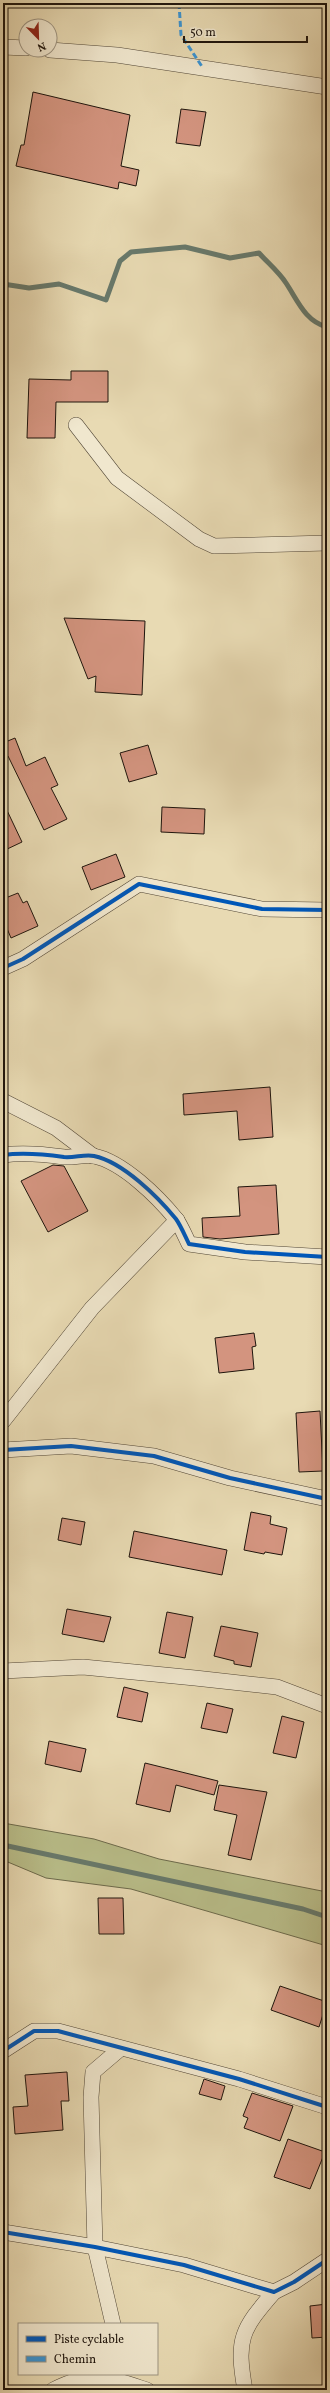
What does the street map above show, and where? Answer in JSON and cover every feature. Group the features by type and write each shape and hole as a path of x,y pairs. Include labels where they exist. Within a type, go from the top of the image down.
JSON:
{"street":[{"path":"3,47 18,48"},
{"path":"58,51 117,55 327,87"},
{"path":"76,425 117,478 199,539 214,546 327,543"},
{"path":"3,968 23,959 139,884 262,910 327,910"},
{"path":"3,1101 56,1128 93,1156 114,1163 146,1189 177,1220 189,1244 245,1252 327,1257"},
{"path":"3,1155 22,1152 68,1157 93,1156"},
{"path":"3,1421 92,1308 177,1220"},
{"path":"3,1450 71,1446 154,1456 230,1478 327,1499"},
{"path":"3,1671 83,1667 277,1687 327,1706"},
{"path":"3,2051 34,2031 58,2031 120,2049 239,2079 327,2107"},
{"path":"113,2323 95,2247 91,2097 93,2072 120,2049"},
{"path":"3,2232 95,2247 184,2265 274,2292"},
{"path":"245,2390 241,2367 241,2342 250,2320 274,2292 294,2282 327,2260"},
{"path":"53,2390 73,2380 99,2376 147,2390"}],"green space":[{"path":"3,1823 94,1839 159,1859 327,1892 327,1946 131,1889 46,1878 3,1860"}],"building":[{"path":"33,92 130,115 121,166 139,170 136,186 119,182 118,189 16,166 21,145 24,145"},
{"path":"181,109 206,112 200,146 176,143"},
{"path":"71,371 108,371 108,402 56,402 55,438 27,438 29,379 71,380"},
{"path":"64,618 145,621 142,695 95,692 96,676 88,679"},
{"path":"15,738 26,766 45,757 58,785 51,788 67,819 44,830 8,756 3,758 3,743"},
{"path":"148,745 157,774 129,782 120,753"},
{"path":"3,802 22,842 3,851"},
{"path":"162,807 205,809 204,834 161,832"},
{"path":"116,854 125,877 91,890 82,867"},
{"path":"18,893 23,903 27,901 38,926 11,938 3,919 3,899"},
{"path":"270,1087 273,1137 239,1140 237,1111 184,1115 183,1094"},
{"path":"53,1165 64,1166 88,1211 48,1232 21,1181"},
{"path":"276,1185 279,1234 220,1239 203,1237 202,1218 240,1216 238,1187"},
{"path":"254,1333 256,1346 252,1347 254,1369 219,1373 215,1338"},
{"path":"320,1411 323,1471 299,1472 296,1413"},
{"path":"251,1512 271,1516 270,1524 287,1528 282,1555 265,1552 264,1554 244,1550"},
{"path":"62,1518 85,1522 81,1545 58,1540"},
{"path":"134,1531 227,1550 222,1575 129,1557"},
{"path":"67,1609 111,1617 104,1642 62,1634"},
{"path":"167,1612 193,1617 185,1658 159,1653"},
{"path":"221,1626 258,1633 251,1667 234,1664 234,1661 214,1656"},
{"path":"124,1687 148,1693 142,1722 117,1717"},
{"path":"207,1703 233,1709 227,1733 201,1728"},
{"path":"282,1716 304,1722 296,1758 273,1753"},
{"path":"49,1741 86,1749 81,1772 45,1764"},
{"path":"145,1763 218,1781 214,1795 176,1785 170,1812 136,1804"},
{"path":"219,1785 267,1792 251,1860 228,1855 237,1815 214,1810"},
{"path":"98,1898 123,1898 124,1934 99,1934"},
{"path":"280,1986 327,2002 319,2027 271,2010"},
{"path":"67,2072 69,2101 61,2101 63,2130 15,2134 13,2107 28,2106 25,2075"},
{"path":"204,2079 225,2086 221,2100 199,2094"},
{"path":"252,2093 293,2106 280,2141 244,2128 248,2118 243,2116"},
{"path":"288,2139 325,2152 310,2189 274,2177"},
{"path":"327,2304 327,2337 312,2338 310,2306"}],"waterway":[{"path":"3,284 29,288 59,284 106,300 120,261 131,252 185,247 230,258 259,253 277,271 303,310 313,320 327,327"},
{"path":"3,1845 303,1909 327,1917"}],"marked path":[{"path":"179,3 181,35 203,68"}],"cycle path":[{"path":"3,968 23,959 139,884 262,909 327,910"},
{"path":"3,1155 34,1154 68,1157 94,1156 117,1165 150,1191 160,1201 176,1219 189,1244 245,1252 327,1257"},
{"path":"3,1450 71,1446 154,1456 230,1478 327,1499"},
{"path":"3,2051 34,2031 58,2031 239,2079 327,2107"},
{"path":"3,2232 95,2247 184,2265 274,2292 294,2282 327,2260"}]}
